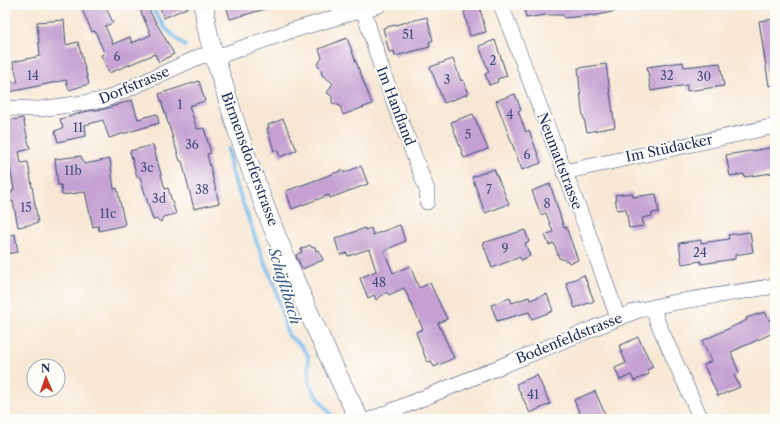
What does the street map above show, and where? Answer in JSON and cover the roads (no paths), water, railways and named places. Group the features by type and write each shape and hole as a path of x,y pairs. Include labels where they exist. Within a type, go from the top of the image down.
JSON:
{"main road":[{"name":"Birmensdorferstrasse","path":"204,5 209,42 259,190 299,289 359,419"}],"street":[{"name":"Dorfstrasse","path":"5,108 40,109 104,100 187,61 201,56 225,54 290,31 379,5"},
{"name":"Neumattstrasse","path":"501,5 588,233 618,318"},
{"name":"Im Hanfland","path":"363,9 383,73 427,190 427,202"},
{"name":"Im Stüdacker","path":"564,172 775,126"},
{"name":"Bodenfeldstrasse","path":"372,419 636,311 775,286"},
{"path":"653,307 657,321 701,419"}],"waterway":[{"name":"Schäflibach","path":"150,5 165,28 185,46"},
{"name":"Schäflibach","path":"228,149 231,170 261,254 275,286 288,335 300,345 308,355 309,382 314,392 334,419"}]}
